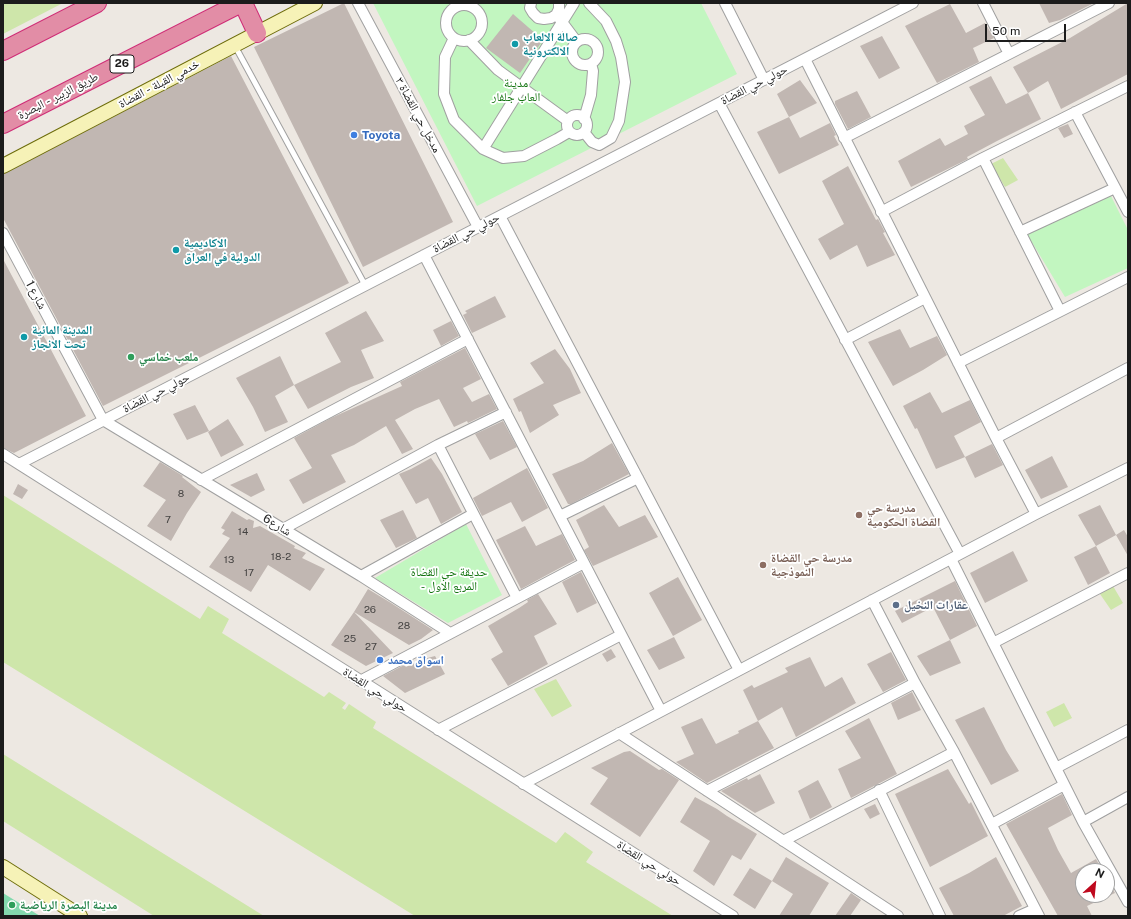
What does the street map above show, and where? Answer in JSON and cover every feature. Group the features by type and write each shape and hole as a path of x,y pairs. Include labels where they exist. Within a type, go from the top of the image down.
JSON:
{"highway":[{"path":"3,51 96,3"},
{"path":"242,3 259,36"},
{"name":"طريق الزبير - البصرة","path":"3,124 242,3"}],"street":[{"name":"خدمي القبلة - القضاة","path":"3,166 234,45 259,36 315,3"},
{"name":"مدخل حي القضاة ٣","path":"358,3 478,227"},
{"path":"531,3 530,8 538,18 559,19"},
{"path":"559,3 559,19 577,42"},
{"path":"483,149 522,87 559,19 574,3"},
{"path":"584,132 592,142 599,145 611,138 619,121 625,82 621,57 616,41 606,21 589,3"},
{"path":"725,3 764,80"},
{"name":"حولي حي القضاة","path":"18,464 913,3"},
{"path":"983,3 1009,54"},
{"path":"844,138 1109,3"},
{"path":"454,5 480,6 482,27 479,33 475,37 464,41 454,38 447,28 446,21 454,5"},
{"path":"454,38 445,57 444,94 454,120 483,149 503,158 524,156 570,132"},
{"path":"583,39 591,40 596,45 598,52 596,59 591,64 578,64 574,59 572,53 573,47 577,42 583,39"},
{"path":"469,40 498,70 568,121"},
{"path":"805,59 996,438 1036,514"},
{"path":"584,119 591,95 593,70 591,64"},
{"path":"882,212 983,158 1128,86"},
{"path":"719,103 845,340 956,557 993,643 1083,822 1128,902"},
{"path":"1076,112 1128,212"},
{"path":"580,116 584,119 587,123 587,128 584,132 580,135 574,135 570,132 567,126 571,117 580,116"},
{"path":"983,158 1060,312"},
{"path":"1020,232 1115,188"},
{"path":"500,216 739,670"},
{"name":"شارع 1","path":"3,232 103,420"},
{"path":"424,255 661,712"},
{"path":"958,363 1128,277"},
{"path":"845,340 925,298"},
{"path":"201,480 468,339"},
{"path":"996,438 1128,368"},
{"path":"283,529 438,446 506,412"},
{"name":"شارع6","path":"103,420 361,576 450,633"},
{"path":"438,446 517,598"},
{"name":"حولي حي القضاة","path":"3,454 733,916"},
{"path":"523,784 1036,514 1128,468"},
{"path":"560,516 638,478"},
{"path":"361,576 473,514"},
{"path":"360,681 584,563"},
{"path":"993,643 1128,573"},
{"path":"872,600 915,683 954,752 1037,912 1019,916"},
{"path":"438,730 621,635"},
{"path":"707,791 915,683"},
{"path":"1056,768 1128,730"},
{"path":"619,733 898,916"},
{"path":"783,841 954,752"},
{"path":"992,824 1064,784"},
{"path":"879,790 940,916"},
{"path":"1083,822 1128,798"},
{"path":"3,867 80,916"}],"lane":[{"path":"234,45 365,285"}],"green space":[{"path":"3,3 63,3 3,34"},
{"name":"مدينة العاب جلفار","path":"373,3 701,3 737,74 477,206"},
{"path":"1003,158 1018,180 1005,187 991,164"},
{"path":"1111,196 1128,230 1128,268 1065,297 1027,234"},
{"path":"3,495 200,619 208,606 229,619 222,633 324,697 329,692 346,703 342,708 345,710 349,704 376,722 373,728 556,843 565,832 593,852 586,862 673,916 415,916 3,662"},
{"name":"حديقة حي القضاة - المربع الاول","path":"466,524 502,595 448,623 375,578"},
{"path":"1113,586 1123,603 1111,610 1100,594"},
{"path":"556,679 572,706 552,717 534,689"},
{"path":"1064,703 1072,718 1054,727 1046,712"},
{"path":"3,754 264,916 154,916 3,821"},
{"name":"مدينة البصرة الرياضية","path":"3,893 40,916 3,916"}],"building":[{"name":"Toyota","path":"344,3 453,222 363,267 254,47"},
{"path":"1039,3 1094,3 1060,20 1049,23"},
{"path":"1128,3 1128,74 1061,109 1048,81 1028,93 1013,67 1070,38"},
{"path":"950,4 966,33 985,23 994,38 973,48 979,62 937,83 905,26"},
{"name":"صالة الالعاب الالكترونية","path":"513,14 543,40 520,73 486,48"},
{"path":"882,36 900,68 879,79 860,46"},
{"name":"الاكاديمية الدولية في العراق","path":"231,56 349,283 103,406 3,218 3,174"},
{"path":"991,76 1006,104 1028,93 1041,119 967,157 968,159 911,187 898,161 940,138 945,146 968,134 964,126 985,115 969,87"},
{"path":"800,80 817,103 789,117 777,94"},
{"path":"857,91 871,117 848,129 835,104 835,101"},
{"path":"789,117 800,138 830,123 836,135 834,136 839,145 779,174 757,132"},
{"path":"1068,124 1073,134 1064,138 1058,128"},
{"path":"848,166 876,220 878,219 885,232 883,233 895,255 867,267 857,245 830,260 818,239 844,224 822,181"},
{"name":"المدينة المائية تحت الانجاز","path":"3,259 86,416 14,453 3,448"},
{"path":"495,296 506,317 472,333 463,315 467,313 465,311"},
{"path":"366,311 384,341 361,350 374,378 351,387 308,409 294,385 341,362 325,333"},
{"path":"451,321 459,336 441,346 433,330"},
{"path":"900,329 910,348 937,336 947,355 893,386 868,342"},
{"path":"465,348 481,379 463,388 472,402 489,394 497,409 468,423 467,421 454,427 439,399 415,409 395,420 413,449 402,454 386,426 354,445 331,455 346,482 303,504 289,480 312,468 294,438 331,418 402,386 400,382"},
{"path":"555,349 570,369 581,393 553,405 559,415 530,433 521,411 519,412 513,399 544,383 530,363"},
{"path":"280,356 294,385 275,396 288,422 265,432 253,407 236,378"},
{"path":"930,392 942,413 970,400 981,422 954,436 965,457 936,469 917,428 915,429 903,406"},
{"path":"195,405 209,431 187,440 173,414"},
{"path":"228,419 244,445 221,457 208,432"},
{"path":"503,421 517,447 490,460 475,434"},
{"path":"612,443 629,474 571,504 568,504 552,474 583,461"},
{"path":"992,444 1003,465 975,478 965,457"},
{"path":"1052,456 1068,487 1041,499 1025,470"},
{"path":"431,458 442,474 462,512 441,524 428,498 416,504 399,474"},
{"path":"160,462 183,476 182,477 201,492 171,541 147,526 166,500 143,486"},
{"path":"527,468 548,508 522,522 511,502 482,516 473,498"},
{"path":"257,473 265,490 251,497 230,485"},
{"path":"18,484 28,490 22,499 13,494"},
{"path":"604,505 619,527 645,515 658,537 593,566 584,550 589,547 576,520"},
{"path":"1100,505 1116,535 1096,546 1078,515"},
{"path":"403,510 417,538 396,548 380,520"},
{"path":"232,511 247,520 249,519 254,521 253,528 260,526 295,546 294,548 306,553 302,558 325,569 310,591 268,565 251,592 209,567 230,538 222,534 225,530 221,528"},
{"path":"525,526 536,546 562,534 575,560 521,589 496,540"},
{"path":"1124,530 1128,537 1128,556 1116,535"},
{"path":"1096,546 1110,573 1088,585 1074,557"},
{"path":"1013,551 1028,581 985,603 970,573"},
{"path":"581,572 597,603 577,613 562,582"},
{"path":"678,577 702,620 673,636 649,593"},
{"path":"955,581 977,626 950,640 933,607 902,623 895,611"},
{"path":"368,589 433,630 421,639 409,645 354,612"},
{"path":"538,594 557,624 534,636 548,664 508,686 491,659 503,652 488,626 519,608 528,602 527,600"},
{"path":"354,612 393,653 366,666 331,645"},
{"path":"674,637 685,658 659,670 647,650"},
{"path":"950,640 961,663 930,676 917,656"},
{"path":"611,649 616,657 607,662 602,654"},
{"path":"891,652 906,680 883,692 867,664"},
{"path":"435,656 445,674 405,693 383,676 404,665 406,667 420,660"},
{"path":"810,657 825,687 842,677 856,703 796,737 782,707 758,721 743,690 752,685 754,688 788,672 785,668"},
{"path":"912,692 921,710 898,720 891,703"},
{"path":"984,707 1006,750 1019,771 991,785 955,720"},
{"path":"702,718 716,744 739,733 738,731 758,721 774,748 707,783 676,762 694,754 681,727"},
{"path":"869,718 897,774 851,798 838,769 861,758 845,731"},
{"path":"630,751 659,770 662,769 679,780 640,837 590,804 608,778 591,768 624,752"},
{"path":"948,769 969,804 971,802 988,836 930,867 895,794"},
{"path":"760,774 775,803 755,813 721,791 747,778 748,780"},
{"path":"818,780 832,807 810,819 798,791"},
{"path":"1062,794 1072,815 1048,828 1071,873 1075,871 1075,903 1093,903 1087,906 1092,916 1058,916 1006,824"},
{"path":"695,797 757,834 741,860 732,855 714,886 693,871 710,841 680,822"},
{"path":"875,804 880,814 870,819 864,809"},
{"path":"786,857 829,883 809,916 779,916 793,894 772,881"},
{"path":"996,857 1022,906 1003,916 954,916 939,888"},
{"path":"1096,859 1098,863 1089,863"},
{"path":"750,868 772,881 755,909 733,895"},
{"path":"851,893 861,900 850,916 835,916"}],"place":[{"name":"صالة الالعاب الالكترونية","path":"515,44"},
{"name":"Toyota","path":"354,135"},
{"name":"الاكاديمية الدولية في العراق","path":"176,250"},
{"name":"المدينة المائية تحت الانجاز","path":"24,337"},
{"name":"ملعب خماسي","path":"131,357"},
{"name":"مدرسة حي القضاة الحكومية","path":"859,515"},
{"name":"مدرسة حي القضاة النموذجية","path":"763,565"},
{"name":"عقارات النخيل","path":"896,605"},
{"name":"اسواق محمد","path":"380,660"},
{"name":"مدينة البصرة الرياضية","path":"12,905"}]}
